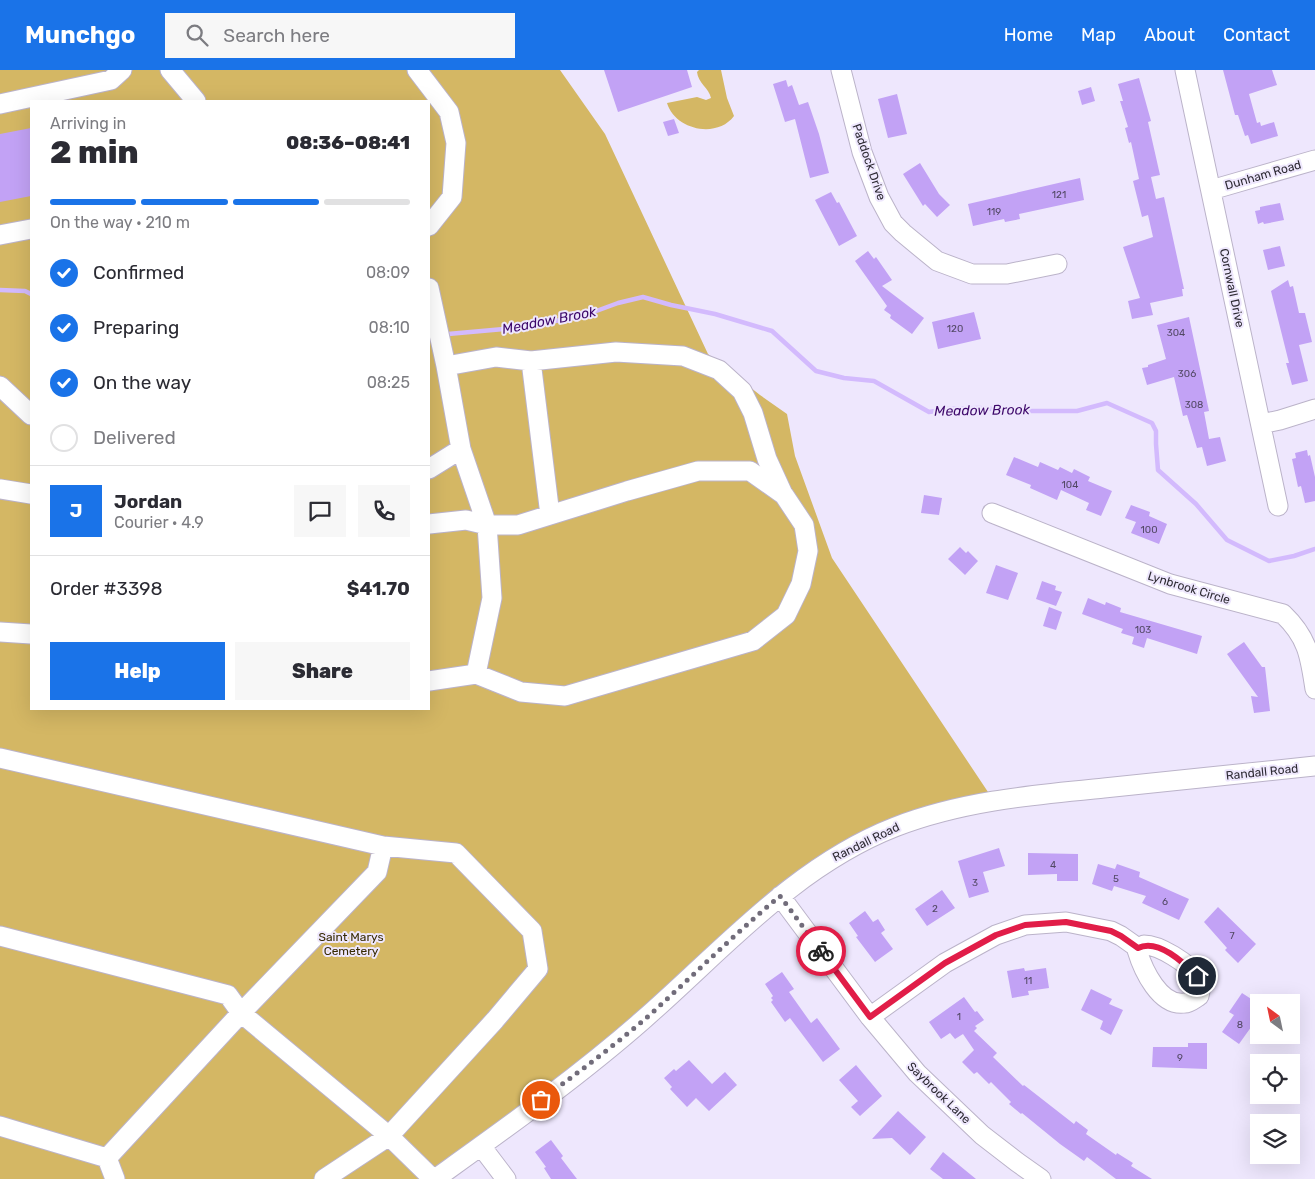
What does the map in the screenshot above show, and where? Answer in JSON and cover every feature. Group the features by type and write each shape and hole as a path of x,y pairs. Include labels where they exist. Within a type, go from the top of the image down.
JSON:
{"street":[{"path":"0,104 111,80 122,70"},
{"path":"170,70 195,100"},
{"path":"418,70 449,112 456,144 452,197 430,225"},
{"name":"Paddock Drive","path":"841,70 862,152 879,197 893,223 903,233 936,261 972,274 1008,274 1056,264"},
{"name":"Cornwall Drive","path":"1185,70 1278,506"},
{"name":"Dunham Road","path":"1211,190 1315,160"},
{"path":"0,235 30,229"},
{"path":"430,293 446,366 460,449 487,525 492,598 476,674"},
{"path":"430,681 476,674 521,692 565,696 753,641 786,615 801,584 808,551 804,524 784,495 767,459 753,413 742,391 719,370 683,356 616,352 530,361 496,357 446,366"},
{"path":"530,361 550,514"},
{"path":"0,386 30,414"},
{"path":"1261,424 1315,409"},
{"path":"430,468 460,449"},
{"path":"430,524 466,520 487,525 518,524 698,471 750,471 784,495"},
{"path":"0,489 30,494"},
{"name":"Lynbrook Circle","path":"992,513 1170,584 1282,614 1294,624 1309,652 1315,689"},
{"path":"0,632 30,634"},
{"path":"0,758 383,846 456,853 532,931 538,969 495,1020 389,1136 324,1179"},
{"name":"Randall Road","path":"434,1179 481,1146 601,1055 645,1018 743,927 780,896 835,856 894,827 948,809 1023,797 1315,766"},
{"path":"107,1158 241,1013 376,872 383,846"},
{"name":"Saybrook Lane","path":"780,896 870,1017 917,1074 982,1135 1041,1179"},
{"path":"870,1017 945,963 996,935 1025,925 1066,922 1093,927 1116,933 1138,948"},
{"path":"0,936 228,995 241,1013 389,1136 434,1179"},
{"path":"0,1126 107,1158"},
{"path":"481,1146 506,1179"},
{"path":"107,1158 115,1179"}],"green space":[{"name":"Saint Marys Cemetery","path":"0,70 560,70 605,134 708,354 787,414 795,456 832,558 994,801 894,827 743,927 435,1179 0,1179"},
{"path":"699,70 721,70 727,98 734,116 727,123 707,129 697,128 678,120 671,112 667,103 697,97 706,100 711,98 698,76 697,72"}],"building":[{"path":"604,70 687,70 692,87 618,112"},
{"path":"1223,70 1272,70 1277,85 1249,94 1257,123 1260,122 1261,126 1274,122 1278,136 1251,144 1248,135 1245,136 1238,115 1235,115"},
{"path":"1139,78 1151,121 1148,122 1160,175 1151,177 1156,199 1164,197 1184,289 1182,289 1183,296 1150,303 1153,315 1132,319 1128,301 1140,298 1123,247 1153,237 1148,215 1142,217 1133,181 1139,179 1131,142 1129,143 1125,128 1128,127 1120,101 1123,101 1118,84"},
{"path":"786,80 788,87 792,85 799,105 808,102 829,173 810,178 795,119 785,122 773,84"},
{"path":"1091,87 1095,101 1082,105 1078,91"},
{"path":"897,94 907,134 888,138 878,99"},
{"path":"674,119 679,133 668,136 663,122"},
{"path":"30,128 30,196 0,202 0,134"},
{"path":"920,163 939,194 950,205 937,217 925,204 923,206 903,174"},
{"path":"1080,178 1084,200 1019,214 1020,219 1005,222 1004,219 973,226 968,204"},
{"path":"831,192 837,203 839,202 857,236 839,246 815,200"},
{"path":"1280,203 1284,220 1258,224 1255,211 1260,210 1260,207"},
{"path":"1280,246 1285,266 1268,270 1263,250"},
{"path":"868,251 874,259 876,257 892,280 882,286 924,318 912,334 890,318 891,315 884,310 887,306 855,261"},
{"path":"1288,280 1290,287 1293,286 1299,313 1305,313 1312,342 1299,345 1308,381 1292,385 1286,363 1289,363 1271,291"},
{"path":"974,312 981,339 938,349 932,322"},
{"path":"1189,317 1209,411 1204,412 1209,439 1220,437 1226,461 1207,466 1202,447 1197,448 1187,415 1183,416 1174,377 1147,385 1142,368 1166,359 1157,325"},
{"path":"1307,450 1315,477 1315,501 1305,503 1301,486 1298,487 1292,459 1296,458 1295,453"},
{"path":"1014,457 1038,467 1040,462 1058,470 1060,467 1072,473 1074,469 1090,477 1088,481 1112,491 1101,516 1086,510 1089,503 1061,490 1057,500 1030,488 1031,485 1006,475"},
{"path":"924,495 942,498 939,515 921,513"},
{"path":"1131,505 1150,512 1149,516 1167,524 1159,544 1131,533 1136,522 1125,518"},
{"path":"960,547 966,553 968,551 978,561 965,575 948,559"},
{"path":"996,565 1018,573 1008,600 986,593"},
{"path":"1042,581 1056,586 1055,590 1062,592 1056,606 1036,599"},
{"path":"1088,598 1105,605 1106,602 1121,608 1120,612 1202,636 1197,654 1147,638 1144,648 1132,644 1134,637 1121,633 1123,629 1082,614"},
{"path":"1049,607 1062,612 1056,630 1043,626"},
{"path":"1244,642 1262,667 1265,667 1270,711 1254,713 1251,696 1258,697 1227,654"},
{"path":"999,848 1005,866 983,872 989,892 969,898 958,861"},
{"path":"1028,853 1078,854 1078,881 1057,881 1057,874 1028,875"},
{"path":"1098,864 1115,869 1117,864 1140,872 1139,877 1189,899 1179,920 1142,903 1146,896 1114,886 1112,891 1092,884"},
{"path":"942,890 955,908 927,926 915,909"},
{"path":"1218,907 1256,944 1238,963 1225,950 1227,948 1204,922"},
{"path":"865,911 873,922 878,919 885,930 881,933 893,949 875,962 856,937 858,936 849,923"},
{"path":"1024,968 1025,971 1046,968 1049,988 1028,991 1029,995 1012,998 1007,971"},
{"path":"782,972 794,989 789,992 811,1023 817,1018 840,1049 823,1062 790,1018 785,1022 771,1002 773,996 765,984"},
{"path":"1091,989 1112,999 1109,1004 1123,1010 1111,1035 1100,1029 1103,1021 1081,1010"},
{"path":"1242,993 1250,998 1250,1029 1239,1044 1222,1032 1234,1015 1229,1012"},
{"path":"964,997 975,1012 977,1011 984,1020 975,1026 977,1028 974,1031 997,1053 993,1057 1023,1086 1074,1124 1076,1121 1088,1130 1086,1134 1116,1155 1117,1153 1133,1163 1131,1166 1152,1179 1116,1179 1087,1157 1084,1161 1009,1104 1011,1102 991,1082 989,1084 977,1072 974,1074 962,1062 974,1050 963,1034 955,1039 950,1033 941,1039 929,1022"},
{"path":"1188,1043 1207,1043 1207,1069 1152,1067 1153,1047 1188,1047"},
{"path":"689,1060 712,1084 725,1072 737,1085 709,1111 696,1098 687,1107 670,1089 672,1087 664,1078"},
{"path":"856,1065 882,1096 860,1116 851,1107 858,1101 839,1080"},
{"path":"898,1111 926,1137 910,1155 892,1138 872,1139"},
{"path":"551,1140 563,1156 561,1158 577,1179 551,1179 544,1168 546,1167 535,1152"},
{"path":"943,1152 976,1179 943,1179 930,1169"}],"waterway":[{"name":"Meadow Brook","path":"0,290 25,291 30,294"},
{"name":"Meadow Brook","path":"448,334 504,329 580,317 618,303 643,297 715,314 772,331 816,371 844,378 874,381 929,412 979,408 1019,411 1077,411 1107,403 1152,423 1156,431 1158,470 1196,504 1227,540 1269,561 1315,549"}],"way so far":[{"path":"541,1100 601,1055 645,1018 743,927 780,896 821,951"}],"route":[{"path":"821,951 870,1017 945,963 996,935 1025,925 1066,922 1111,931 1138,948 1144,945 1152,945 1164,950 1197,976"}]}
